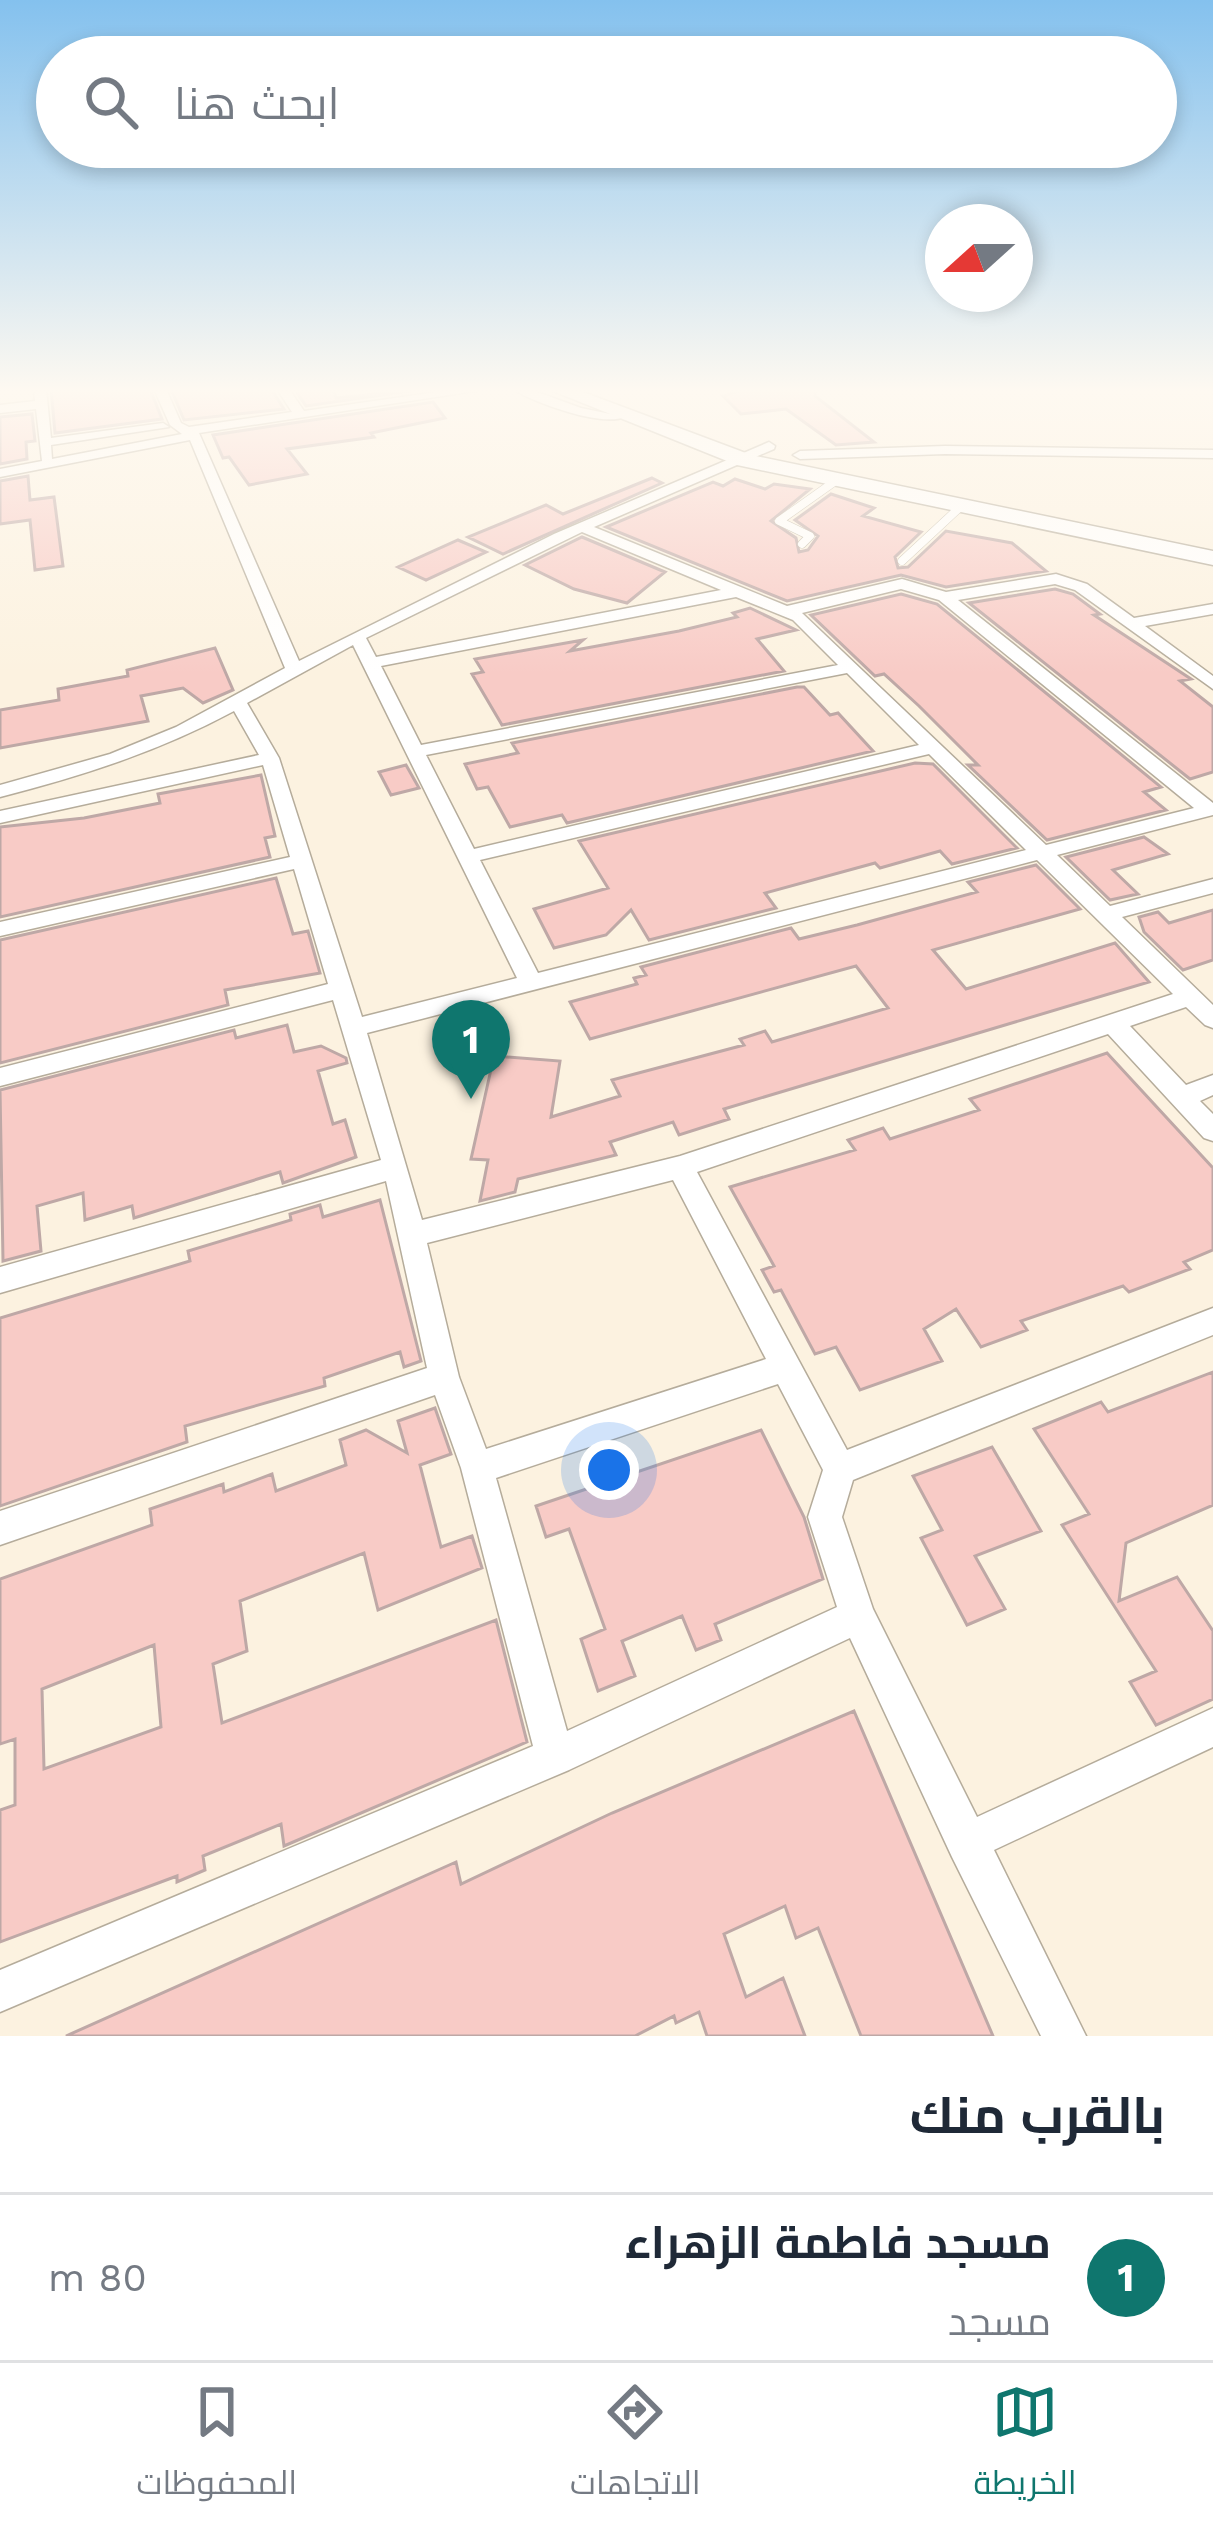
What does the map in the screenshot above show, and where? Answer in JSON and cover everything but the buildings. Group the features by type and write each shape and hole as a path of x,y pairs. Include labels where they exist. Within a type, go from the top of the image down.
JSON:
{"main road":[{"path":"843,484 1213,559"},
{"path":"946,484 1213,537"}],"street":[{"path":"210,484 294,670"},
{"path":"0,791 117,758 239,704 357,636 581,527 686,484"},
{"path":"581,527 799,617 1213,1019"},
{"path":"945,597 1056,578 1081,587 1213,684"},
{"path":"784,612 902,584 945,597 1211,809"},
{"path":"370,663 732,593"},
{"path":"1128,624 1213,609"},
{"path":"357,636 529,980"},
{"path":"418,751 848,668"},
{"path":"239,704 270,758 396,1167 444,1377 477,1468 555,1756"},
{"path":"470,856 933,747"},
{"path":"0,817 270,758"},
{"path":"354,1028 1036,850 1211,809"},
{"path":"0,929 302,861"},
{"path":"1106,914 1213,886"},
{"path":"0,1078 342,989"},
{"path":"411,1234 680,1167 1191,997"},
{"path":"1115,1026 1213,1131"},
{"path":"1181,1098 1213,1085"},
{"path":"0,1280 396,1167"},
{"path":"680,1167 840,1469 825,1517 858,1616 1064,2036"},
{"path":"840,1469 1213,1321"},
{"path":"477,1468 786,1367"},
{"path":"0,1528 444,1377"},
{"path":"0,1990 555,1756 858,1616"},
{"path":"966,1844 1213,1727"}],"lane":[{"path":"802,544 810,536 779,521 831,484"},
{"path":"902,561 958,509"}],"place":[{"name":"مسجد فاطمة الزهراء","path":"471,1099"}]}
